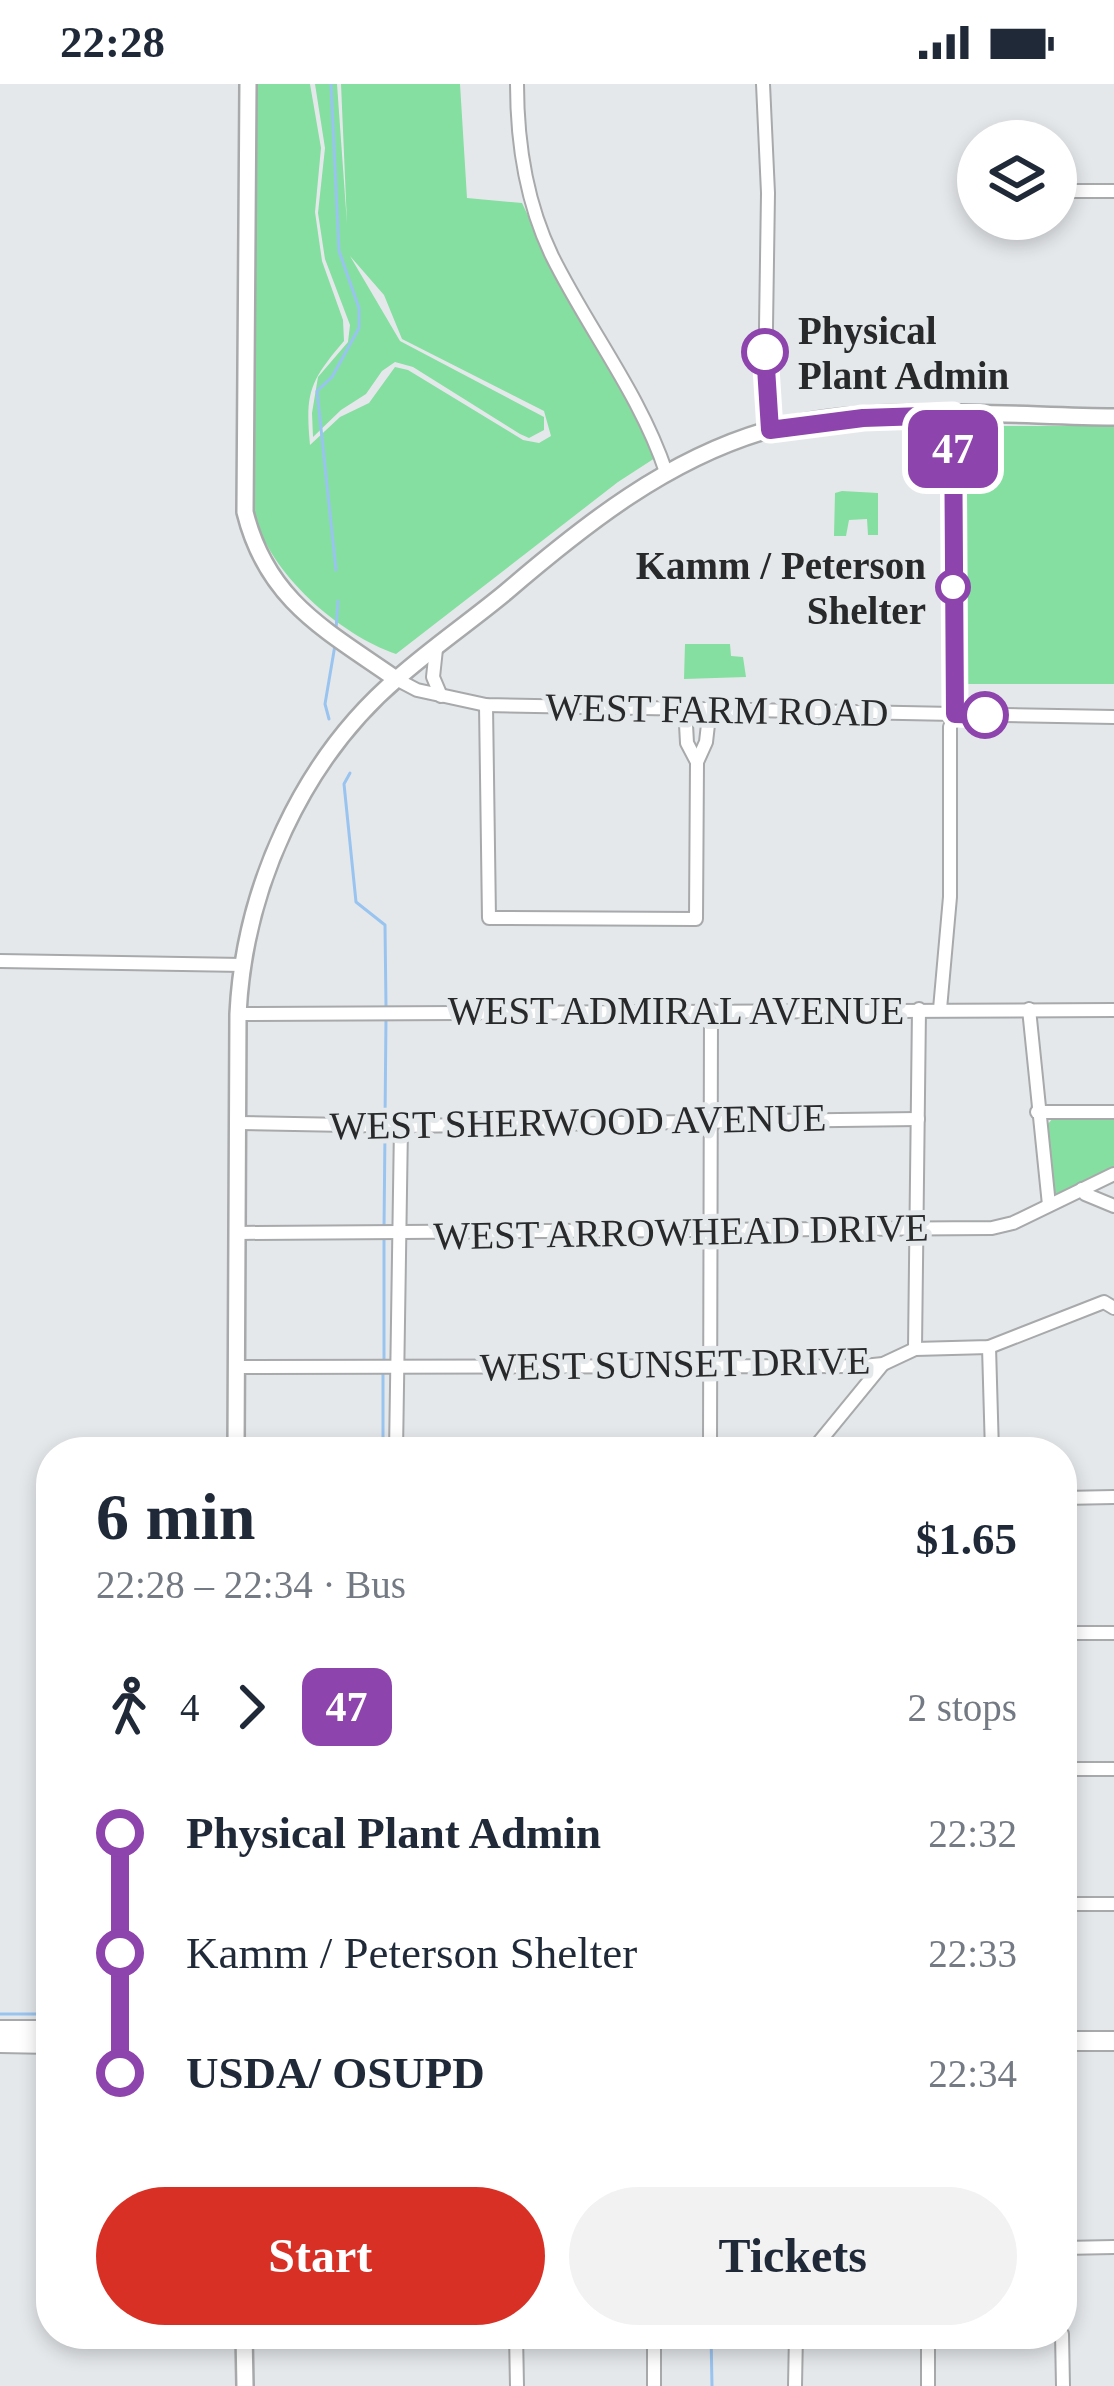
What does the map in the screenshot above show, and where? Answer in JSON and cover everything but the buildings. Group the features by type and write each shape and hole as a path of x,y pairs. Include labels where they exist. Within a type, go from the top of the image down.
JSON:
{"highway":[{"path":"0,2030 36,2030"},
{"path":"1077,2041 1114,2041"},
{"path":"0,2043 36,2044"}],"main road":[{"path":"248,84 245,512 253,542 288,600 396,679"},
{"path":"236,1437 238,1014 243,965 268,866 309,783 337,744 396,679 542,559 665,472 770,430 863,418 1114,417"},
{"path":"244,2349 245,2386"}],"street":[{"path":"517,84 520,159 546,241 623,380 665,472"},
{"path":"763,84 765,394 770,430"},
{"path":"1077,190 1114,191"},
{"path":"940,1009 950,897 950,727 955,714 953,415"},
{"path":"436,649 433,676 441,697"},
{"name":"WEST FARM ROAD","path":"396,679 441,697 486,705 1114,717"},
{"path":"486,705 489,918 696,919 698,762 706,742 710,706"},
{"path":"685,706 687,743 698,762"},
{"path":"0,961 243,965"},
{"path":"915,1349 919,1009"},
{"path":"1029,1009 1049,1204"},
{"path":"710,1437 711,1010"},
{"name":"WEST ADMIRAL AVENUE","path":"238,1014 1114,1010"},
{"path":"1037,1112 1114,1112"},
{"name":"WEST SHERWOOD AVENUE","path":"237,1124 918,1119"},
{"path":"390,1126 388,1367 395,1437"},
{"name":"WEST ARROWHEAD DRIVE","path":"237,1233 992,1228 1013,1223 1114,1174"},
{"path":"1082,1189 1114,1206"},
{"name":"WEST SUNSET DRIVE","path":"236,1367 883,1364 915,1349 989,1347 1110,1300"},
{"path":"989,1347 992,1437"},
{"path":"823,1437 883,1364"},
{"path":"1077,1498 1114,1497"},
{"path":"1077,1634 1114,1633"},
{"path":"1077,1769 1114,1769"},
{"path":"1077,1904 1114,1904"},
{"path":"1077,2248 1114,2248"},
{"path":"516,2349 517,2386"},
{"path":"654,2349 654,2386"},
{"path":"795,2386 796,2349"},
{"path":"928,2349 928,2386"},
{"path":"1062,2349 1063,2386"}],"green space":[{"path":"257,84 310,84 321,148 315,212 322,261 343,320 344,341 324,367 317,378 312,388 310,445 340,417 369,403 395,367 408,370 523,440 539,443 551,436 544,411 402,339 384,295 350,256 400,341 544,417 544,430 529,438 520,434 413,367 395,362 366,394 313,437 318,377 348,342 350,325 325,259 318,213 325,148 315,84 337,84 347,224 341,84 460,84 467,198 522,203 562,288 588,324 655,458 396,654 351,632 308,597 273,555 253,509"},
{"path":"967,426 1114,426 1114,684 967,684"},
{"path":"835,493 878,493 878,535 868,535 867,519 849,520 846,536 834,536"},
{"path":"685,644 730,644 731,656 743,657 746,677 684,679"},
{"path":"1053,1118 1114,1119 1114,1169 1055,1194 1043,1130"}],"waterway":[{"path":"331,84 339,251 359,308 359,328 332,377 317,391 336,570"},
{"path":"336,629 338,601"},
{"path":"329,719 325,704 335,645"},
{"path":"350,773 344,784 356,902 385,925 386,1007"},
{"path":"385,1121 386,1017"},
{"path":"384,1229 385,1131"},
{"path":"384,1239 384,1361"},
{"path":"383,1371 383,1437"},
{"path":"0,2014 36,2014"},
{"path":"711,2349 712,2386"}],"bus line":[{"name":"47","path":"765,352 770,430 863,418 953,415 955,714 985,715"}],"place":[{"name":"Physical Plant Admin","path":"765,352"},
{"name":"Kamm / Peterson Shelter","path":"953,587"}]}
